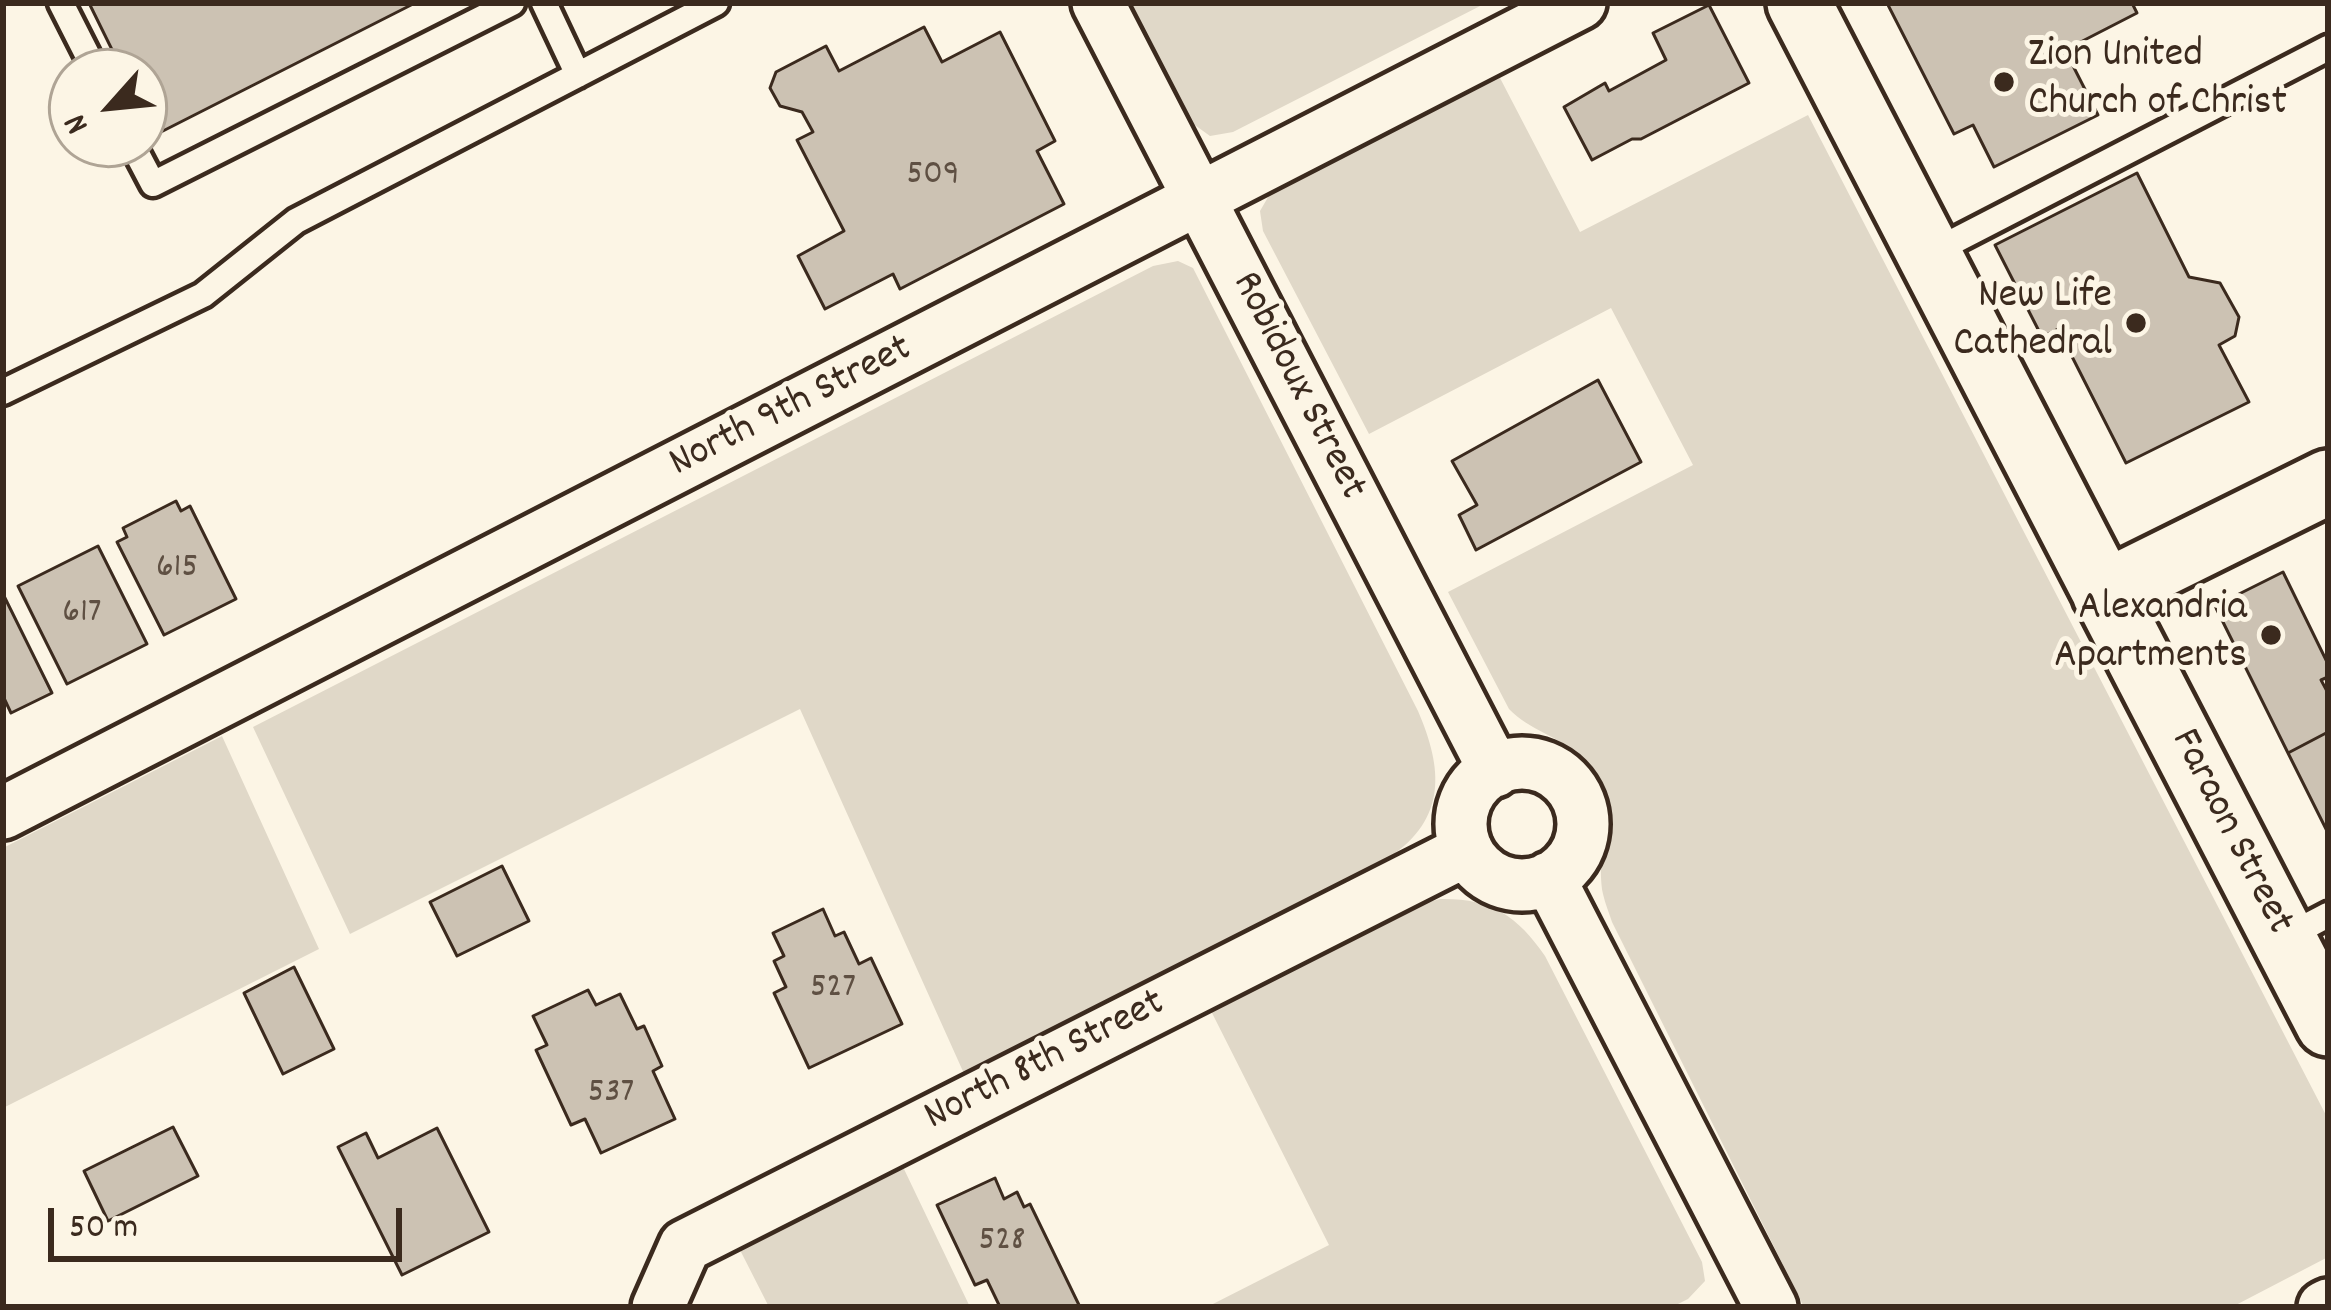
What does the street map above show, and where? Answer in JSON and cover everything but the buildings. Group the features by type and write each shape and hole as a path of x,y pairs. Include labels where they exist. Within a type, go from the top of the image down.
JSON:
{"street":[{"name":"Robidoux Street","path":"1099,3 1495,771"},
{"name":"North 9th Street","path":"3,813 1580,3"},
{"name":"Faraon Street","path":"1798,3 2104,593 2306,926 2328,1024"},
{"path":"2104,593 2328,482"},
{"path":"1533,763 1561,777 1570,789 1583,824 1581,842 1564,869 1549,878 1530,884 1501,883 1467,850 1460,813 1474,786 1495,771 1533,763"},
{"name":"North 8th Street","path":"658,1307 685,1246 1467,850"},
{"path":"1549,878 1752,1301"}],"lane":[{"path":"61,3 84,48"},
{"path":"145,168 153,184 512,3"},
{"path":"544,3 578,75"},
{"path":"3,392 203,295 296,221 716,3"},
{"path":"1929,254 2328,48"}],"shaded area":[{"path":"1130,3 1486,3 1233,132 1210,136 1192,123"},
{"path":"1500,78 1580,232 1808,115 2328,1119 2328,1257 2232,1307 1804,1307 1612,922 1601,876 1603,806 1593,773 1572,750 1509,709 1448,592 1693,465 1611,308 1369,434 1263,231 1260,211 1271,192"},
{"path":"1178,261 1193,268 1418,711 1432,753 1435,791 1422,826 1409,842 1390,857 966,1078 800,709 350,934 253,727 1153,266"},
{"path":"222,736 319,949 3,1108 3,848"},
{"path":"1440,899 1474,902 1501,912 1545,956 1702,1262 1705,1281 1688,1299 1672,1307 1207,1307 1329,1245 1210,1009 1418,905"},
{"path":"903,1167 970,1307 769,1307 740,1250"}],"place":[{"name":"Zion United Church of Christ","path":"2004,82"},
{"name":"New Life Cathedral","path":"2136,323"},
{"name":"Alexandria Apartments","path":"2271,635"}]}
